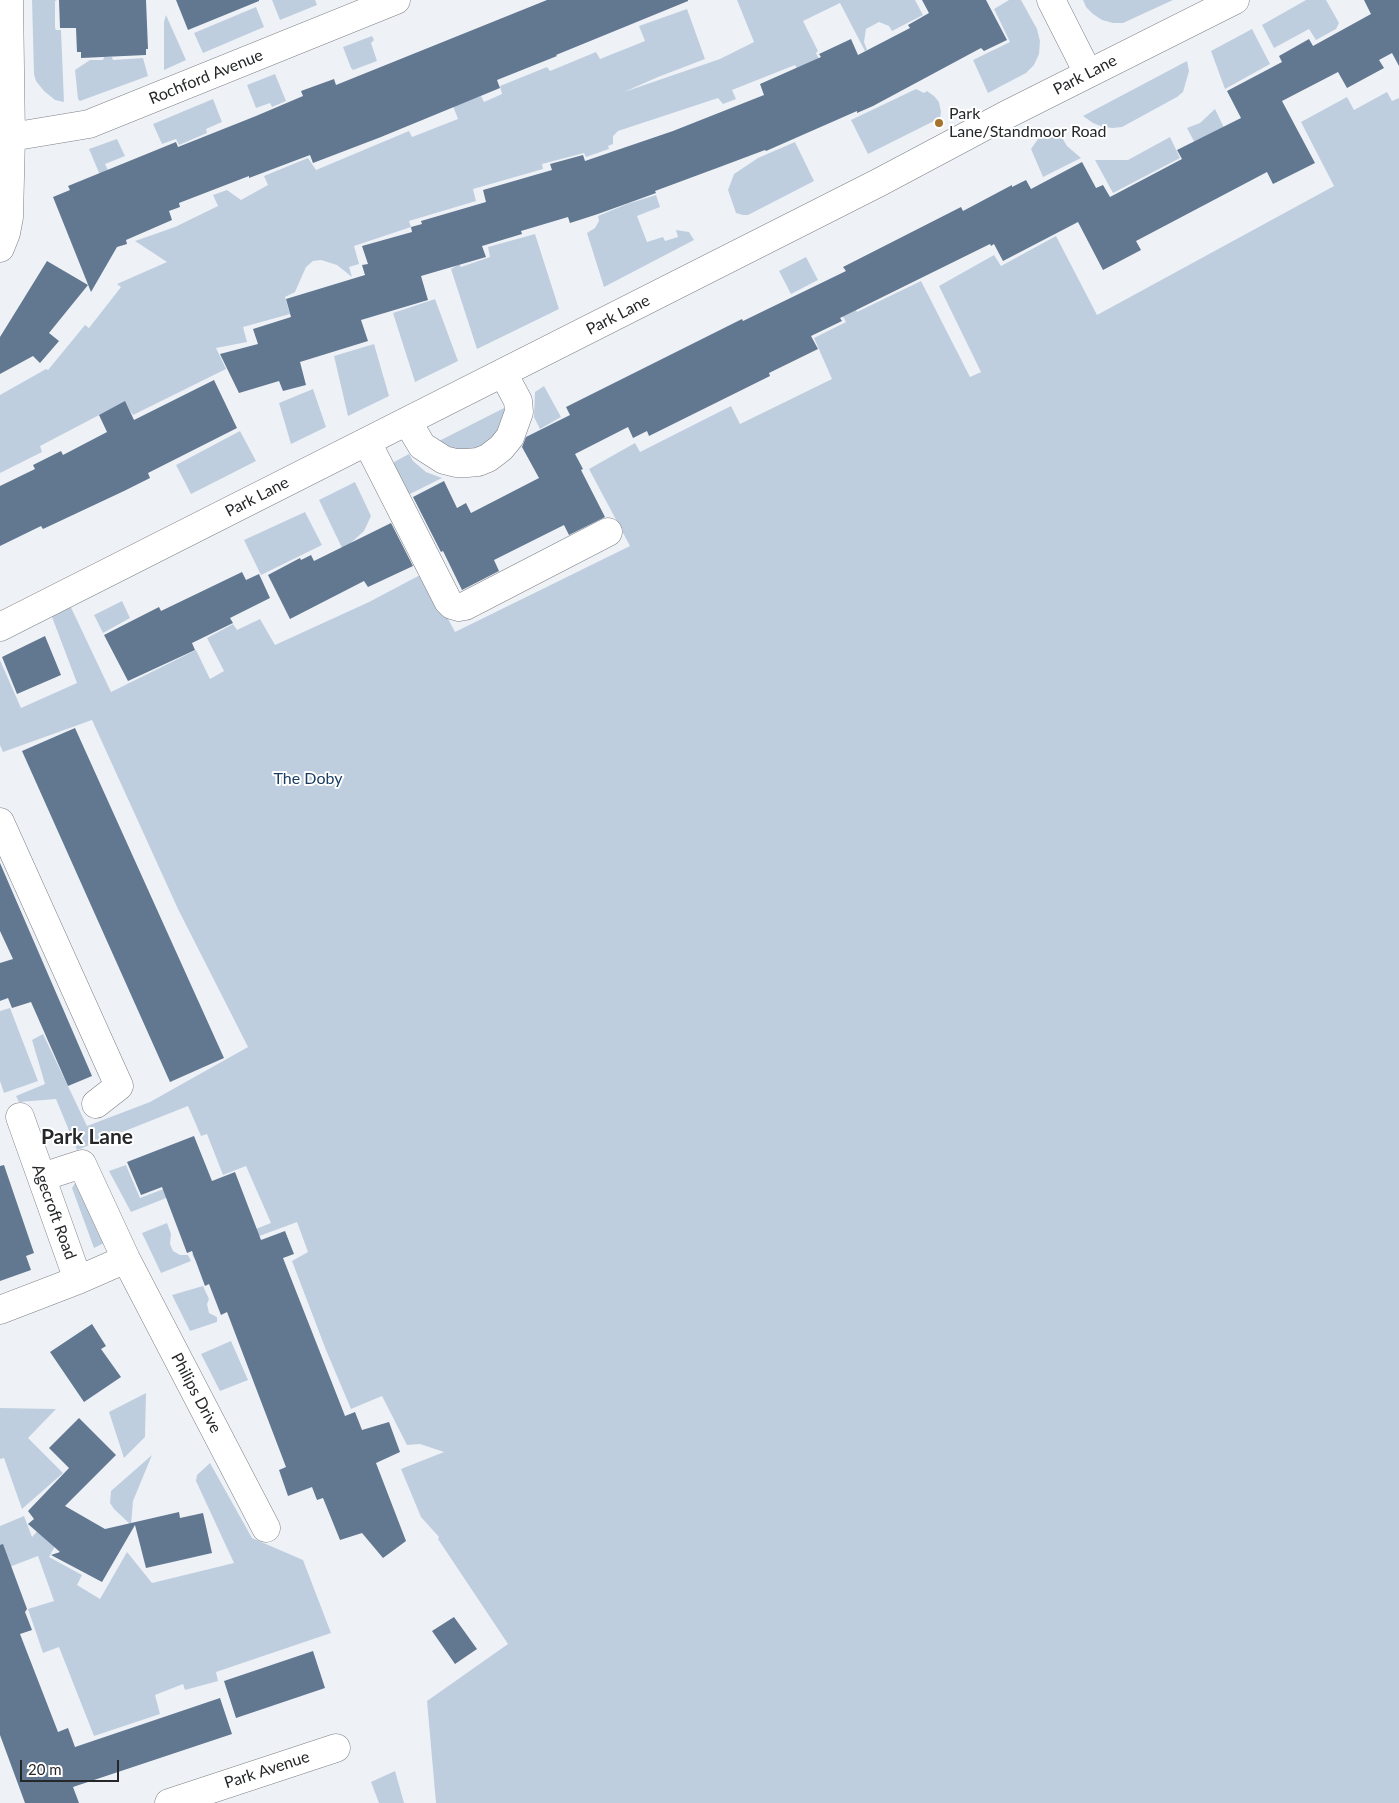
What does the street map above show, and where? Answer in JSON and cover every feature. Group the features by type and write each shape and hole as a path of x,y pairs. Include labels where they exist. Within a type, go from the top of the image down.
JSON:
{"street":[{"path":"0,248 6,233 9,217 11,137 9,0"},
{"name":"Rochford Avenue","path":"11,137 90,124 396,0"},
{"path":"1051,0 1088,73"},
{"name":"Park Lane","path":"0,627 870,187 1088,73 1235,0"},
{"path":"407,421 422,446 444,460 467,463 478,462 488,458 501,448 510,437 519,412 518,401 503,373"},
{"path":"367,442 448,602 452,605 465,606 608,532"},
{"path":"0,822 119,1086 96,1104"},
{"name":"Agecroft Road","path":"20,1117 78,1280"},
{"name":"Philips Drive","path":"42,1177 82,1164 126,1259 266,1528"},
{"path":"0,1310 126,1259"},
{"name":"Park Avenue","path":"169,1803 336,1748"}],"green space":[{"path":"32,0 57,0 55,1 55,28 56,30 61,30 64,102 55,100 36,81 34,74"},
{"path":"272,0 315,0 317,5 280,20"},
{"path":"737,0 915,0 923,15 892,31 889,26 879,22 866,29 864,42 867,50 865,51 840,3 803,21 818,51 816,53 823,67 801,76 795,65 732,90 736,99 723,104 718,98 618,131 613,136 613,144 608,146 609,149 586,157 584,153 542,164 543,169 473,189 476,201 409,221 411,227 354,246 359,264 349,267 352,277 337,265 321,260 313,261 306,267 295,292 285,297 290,314 243,327 247,342 216,348 226,369 133,415 124,402 40,446 42,452 0,473 0,395 46,369 48,370 85,325 89,328 121,287 117,284 167,262 135,241 175,227 218,206 213,195 227,190 241,200 268,185 264,176 308,158 316,170 409,131 412,137 458,119 453,106 481,96 484,102 502,94 500,86 547,67 550,71 596,52 600,59 645,41 639,26 687,9 705,59 624,92 720,59 754,42"},
{"path":"1009,0 1021,0 1037,29 1040,41 1039,54 1034,65 1026,73 988,93 973,60 1010,42 994,9"},
{"path":"1083,0 1173,0 1123,23 1113,23 1102,20 1093,14 1086,7"},
{"path":"1306,0 1326,0 1339,23 1336,29 1316,40 1309,29 1274,48 1262,25"},
{"path":"256,7 264,27 203,53 194,33"},
{"path":"166,15 186,60 164,70 164,22"},
{"path":"1252,29 1270,64 1225,89 1211,51"},
{"path":"372,36 374,40 371,43 377,61 353,70 343,47"},
{"path":"104,57 112,57 113,60 143,58 148,76 80,101 78,99 75,70 90,60 103,60"},
{"path":"1187,61 1189,71 1183,92 1122,127 1103,127 1083,116"},
{"path":"275,74 286,101 272,107 270,103 256,108 247,85"},
{"path":"916,89 924,93 927,91 939,102 940,118 868,154 851,120"},
{"name":"The Doby","path":"1387,92 1392,101 1399,98 1399,1803 436,1803 427,1701 508,1644 438,1539 439,1537 421,1517 401,1469 444,1452 420,1444 407,1445 382,1396 351,1409 292,1261 308,1252 297,1222 195,1260 192,1254 271,1223 246,1166 223,1175 207,1134 201,1136 188,1106 77,1150 56,1099 19,1102 16,1096 45,1084 32,1040 43,1034 87,1126 150,1102 248,1047 178,909 92,720 3,752 0,745 0,660 21,708 77,683 49,609 67,599 111,692 196,650 210,679 224,671 207,638 233,624 237,630 260,619 275,645 369,602 424,573 455,632 630,546 589,469 635,443 640,452 731,406 740,424 832,379 814,338 846,322 837,306 850,298 857,312 921,281 970,377 981,372 939,286 994,255 1001,266 1056,236 1097,315 1334,186 1301,122 1347,97 1354,110"},
{"path":"213,99 222,122 206,129 207,133 179,145 176,139 162,144 153,124"},
{"path":"1215,109 1227,134 1198,149 1187,128 1200,123"},
{"path":"1057,129 1067,146 1081,158 1043,177 1031,149 1038,139"},
{"path":"1170,137 1180,158 1113,193 1095,160 1128,160"},
{"path":"117,139 125,156 105,164 109,172 100,175 89,149"},
{"path":"795,142 814,181 748,215 736,213 728,190 734,174 758,158"},
{"path":"656,195 660,207 637,216 647,242 663,237 665,241 678,237 676,230 689,232 694,240 604,287 587,233 595,228 599,221 598,216"},
{"path":"535,234 559,309 477,349 451,269 459,264 461,267 490,257 488,247"},
{"path":"806,257 818,280 791,294 779,271"},
{"path":"435,299 458,361 415,382 393,313"},
{"path":"374,344 389,396 348,416 334,356"},
{"path":"544,386 561,417 540,429 534,417 535,392"},
{"path":"313,389 326,427 291,444 279,403"},
{"path":"506,407 503,424 495,436 481,449 458,451 437,442"},
{"path":"240,431 256,461 191,494 176,465"},
{"path":"409,454 413,461 426,472 442,478 404,497 391,465"},
{"path":"355,482 371,516 364,531 343,550 319,500"},
{"path":"305,512 322,545 261,575 244,540"},
{"path":"122,601 130,618 103,633 94,615"},
{"path":"10,1008 38,1081 4,1093 0,1081 0,1011"},
{"path":"126,1165 140,1198 200,1175 204,1183 131,1212 109,1171"},
{"path":"77,1183 108,1241 94,1248 72,1188"},
{"path":"167,1223 171,1234 170,1244 173,1251 180,1255 188,1255 191,1261 161,1273 142,1233"},
{"path":"203,1286 209,1299 207,1304 209,1313 217,1317 217,1322 190,1331 172,1295"},
{"path":"231,1341 248,1380 220,1391 201,1354"},
{"path":"146,1393 145,1437 124,1458 109,1412"},
{"path":"0,1408 56,1409 28,1438 63,1473 22,1509 4,1458 0,1459"},
{"path":"152,1455 133,1501 131,1525 110,1503 111,1491"},
{"path":"210,1463 252,1538 303,1560 331,1633 216,1672 218,1681 185,1690 183,1684 155,1695 160,1714 94,1736 59,1647 43,1653 28,1609 54,1601 38,1556 4,1569 0,1558 0,1526 24,1516 32,1537 44,1524 60,1537 49,1557 82,1575 77,1585 100,1599 127,1552 152,1583 234,1563 196,1481 197,1475"},
{"path":"395,1771 404,1803 379,1803 371,1782"}],"building":[{"path":"59,0 146,0 148,49 146,49 146,55 81,58 81,52 77,52 76,28 60,28"},
{"path":"176,0 259,0 259,1 188,30"},
{"path":"547,0 688,1 497,80 500,88 381,137 313,163 310,155 179,203 180,207 169,211 172,220 126,240 127,244 117,247 91,292 53,197 70,190 68,186 176,142 178,147 256,116 303,96 301,91 334,79 336,85"},
{"path":"922,0 986,0 1007,40 984,51 981,48 873,106 857,113 857,111 766,151 655,191 656,193 598,214 570,223 568,217 521,231 522,234 482,246 486,257 421,276 428,300 361,320 368,341 300,362 306,385 283,391 279,381 239,393 220,354 258,344 253,329 291,317 286,299 365,275 362,265 368,264 362,246 412,232 411,227 422,224 421,221 486,202 483,190 552,170 550,164 583,155 585,161 673,131 764,95 760,84 821,57 819,54 851,39 858,55 910,28 908,25 929,13"},
{"path":"1364,0 1399,0 1399,66 1392,53 1379,60 1384,68 1347,88 1338,72 1282,101 1315,163 1273,184 1267,172 1136,241 1141,250 1103,270 1078,222 1003,261 994,244 991,246 990,244 840,318 842,321 811,336 818,349 769,373 770,376 649,436 647,431 633,438 628,427 575,454 605,517 569,535 564,525 494,560 499,571 462,590 413,497 444,481 457,508 466,503 471,513 539,478 522,447 526,437 570,415 566,407 742,319 743,321 846,271 843,267 961,207 963,211 1012,185 1012,187 1026,180 1031,189 1082,162 1096,188 1103,185 1110,197 1182,159 1177,150 1241,118 1227,91 1282,62 1279,56 1309,39 1313,46 1371,14"},
{"path":"47,261 88,285 49,333 59,341 40,363 33,356 0,374 0,337"},
{"path":"214,380 237,428 148,473 150,478 124,491 43,529 41,526 0,546 0,486 35,469 33,465 61,451 63,455 107,432 99,415 125,401 134,420"},
{"path":"391,523 413,566 368,587 364,581 290,619 268,575 300,558 301,560 311,555 314,561"},
{"path":"242,572 246,580 259,574 270,598 230,618 233,623 192,643 195,650 128,681 104,635 159,607 161,611"},
{"path":"45,636 61,675 17,694 2,657"},
{"path":"75,728 224,1058 170,1082 22,751"},
{"path":"0,863 92,1076 68,1086 31,1002 12,1008 8,998 0,1001 0,963 13,959 0,931"},
{"path":"194,1136 212,1181 235,1172 261,1240 285,1231 294,1254 283,1258 345,1416 355,1412 362,1430 389,1422 400,1452 376,1463 406,1541 383,1558 362,1533 340,1540 323,1498 317,1500 312,1487 288,1496 279,1470 286,1467 227,1312 221,1315 209,1284 205,1286 192,1251 187,1253 162,1187 141,1195 127,1162"},
{"path":"4,1165 34,1253 26,1256 31,1270 0,1281 0,1166"},
{"path":"92,1324 106,1346 101,1349 121,1377 84,1402 50,1352"},
{"path":"79,1418 116,1455 65,1506 105,1529 179,1512 180,1518 203,1513 212,1553 146,1568 135,1525 102,1582 51,1555 60,1552 28,1524 34,1519 28,1511 69,1468 49,1448"},
{"path":"3,1544 27,1609 25,1612 32,1630 20,1634 58,1732 68,1728 75,1747 220,1698 232,1734 73,1787 79,1803 25,1803 0,1735 0,1545"},
{"path":"454,1617 477,1649 455,1664 432,1631"},
{"path":"313,1651 325,1688 236,1718 224,1681"}],"place":[{"name":"Park Lane/Standmoor Road","path":"939,123"}],"district":[{"name":"Park Lane","path":"87,1137"}]}
